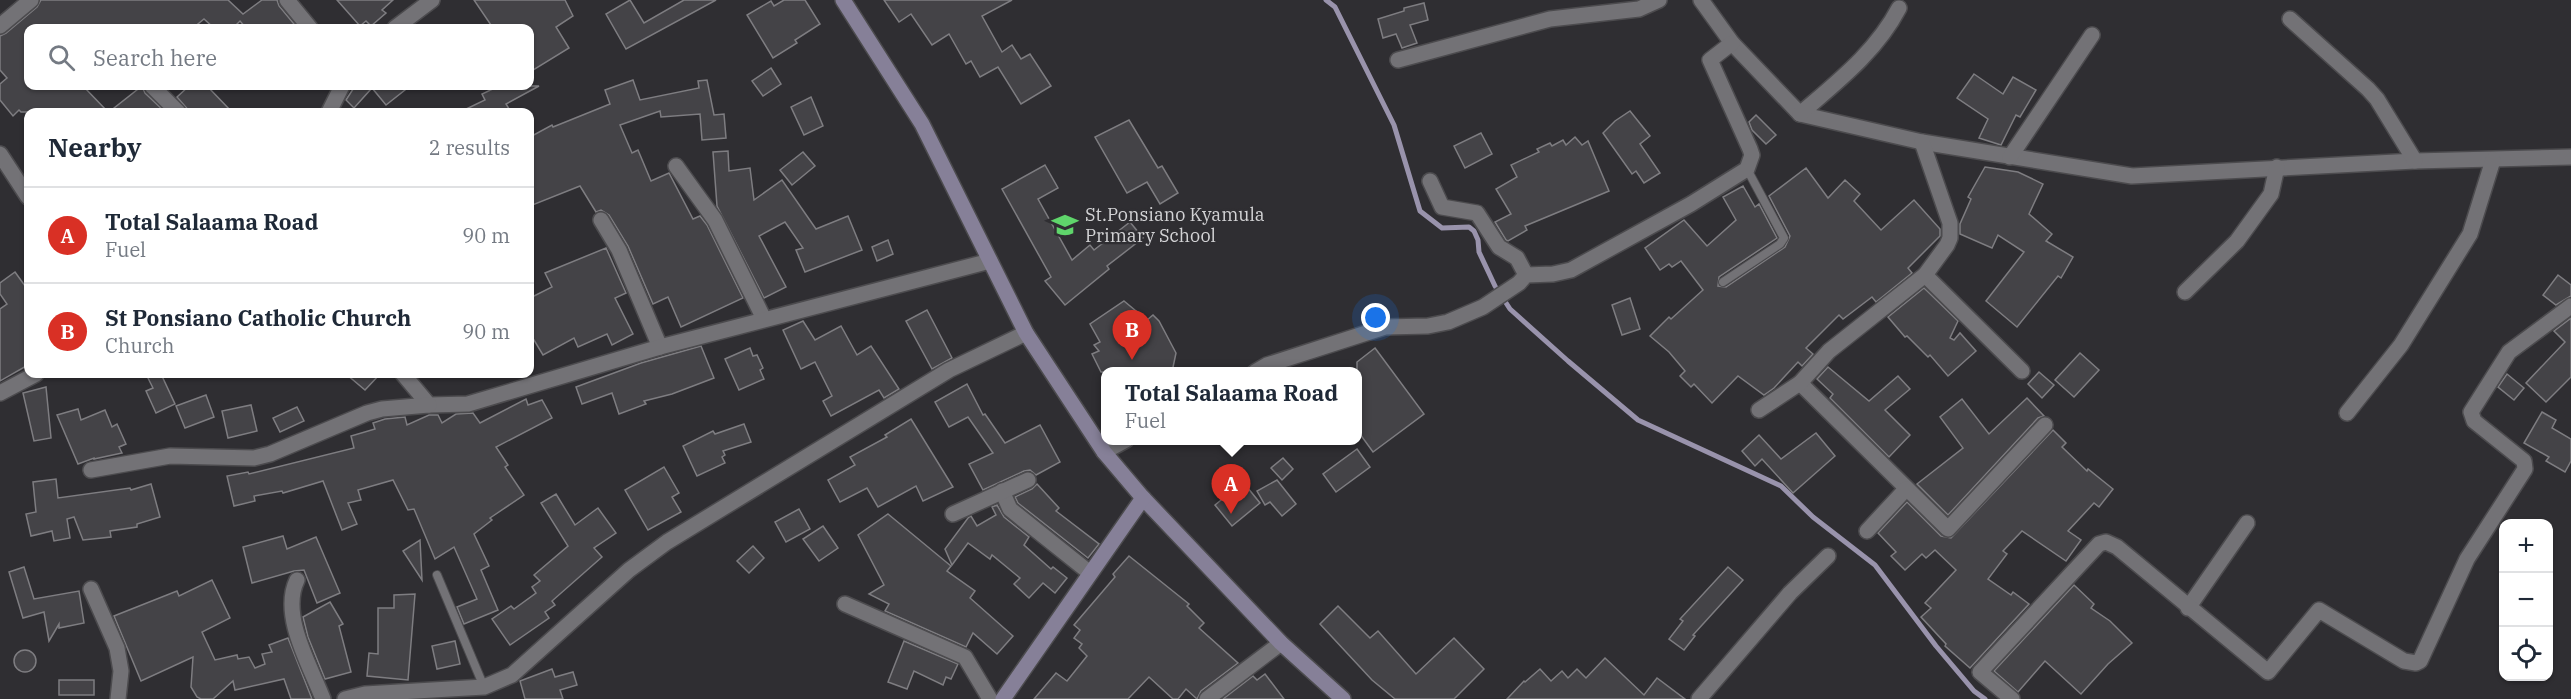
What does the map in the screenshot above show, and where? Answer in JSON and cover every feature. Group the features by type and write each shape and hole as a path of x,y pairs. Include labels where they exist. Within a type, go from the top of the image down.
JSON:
{"main road":[{"path":"843,0 922,124 1026,333 1104,452 1143,498 1281,643 1343,699"},
{"path":"1003,699 1143,498"}],"street":[{"path":"0,26 31,0"},
{"path":"287,0 307,24"},
{"path":"400,24 432,0"},
{"path":"1398,60 1550,19 1639,9 1659,0"},
{"path":"1701,0 1732,43 1800,114 1922,142 2132,176 2415,161 2571,157"},
{"path":"1800,114 1850,71 1873,47 1888,29 1899,8"},
{"path":"2290,20 2377,99 2415,161"},
{"path":"2010,157 2092,35"},
{"path":"1264,367 1384,327 1428,326 1448,322 1501,296 1526,275 1553,274 1571,270 1691,204 1747,169 1752,155 1750,149 1710,60 1732,43"},
{"path":"156,90 173,108"},
{"path":"331,108 340,90"},
{"path":"1759,410 1800,383 1829,351 1925,275 1947,245 1950,230 1922,142"},
{"path":"0,154 24,191"},
{"path":"2347,413 2401,345 2470,234 2493,160"},
{"path":"676,166 715,220 764,319"},
{"path":"2185,292 2236,242 2264,204 2271,194 2277,167"},
{"path":"1430,181 1442,207 1477,213 1499,247 1517,258 1526,275"},
{"path":"601,220 619,250 660,347"},
{"path":"91,470 170,456 254,458 270,454 367,413 382,409 468,404 660,347 990,261"},
{"path":"1925,275 2022,371"},
{"path":"2012,699 1980,672 2099,544 2112,543 2268,672 2319,610 2404,661 2416,663 2420,661 2467,559 2525,469 2524,461 2474,421 2471,412 2508,352 2571,306"},
{"path":"345,699 365,694 460,695 512,675 629,570 667,542 949,370 1026,333"},
{"path":"0,393 28,378"},
{"path":"406,378 429,405"},
{"path":"1800,383 1948,529 2045,425"},
{"path":"1104,452 1118,445"},
{"path":"953,514 1028,480"},
{"path":"1867,531 1906,489"},
{"path":"1002,491 1010,509 1090,573"},
{"path":"2188,608 2247,523"},
{"path":"1699,699 1790,594 1827,556"},
{"path":"297,580 290,605 294,625 322,699"},
{"path":"92,589 117,648 121,671 118,699"},
{"path":"845,604 965,657 990,699"},
{"path":"1207,699 1281,643"}],"lane":[{"path":"1723,282 1780,244 1784,238 1747,169"},
{"path":"437,575 484,687"}],"building":[{"path":"41,0 228,0 243,14 262,0 277,0 279,6 294,24 243,24 240,21 237,24 210,24 204,19 198,24 24,24 24,90 87,90 104,108 24,108 24,112 19,110 13,116 0,100 0,84 7,78 0,70 0,36 37,7"},
{"path":"337,0 393,0 382,10 386,13 373,24 366,21 358,24"},
{"path":"474,0 565,0 573,16 556,27 569,48 534,70 534,24 490,24"},
{"path":"630,0 644,23 684,0 716,0 626,49 606,14"},
{"path":"784,0 805,0 820,24 795,40 797,43 773,58 747,15 771,1 774,6"},
{"path":"884,0 1012,0 982,16 1002,52 1012,45 1021,59 1030,54 1051,86 1021,104 998,67 980,77 971,61 966,64 949,34 932,45 911,14 899,22"},
{"path":"1424,3 1428,20 1410,25 1417,43 1402,48 1396,34 1383,38 1378,19 1404,11 1404,8"},
{"path":"771,68 781,84 763,96 752,81"},
{"path":"1974,74 2003,94 2013,77 2036,90 2020,117 2016,115 2001,145 1979,138 1988,119 1957,98"},
{"path":"633,80 640,100 699,88 698,81 707,80 714,115 724,114 726,138 702,140 700,114 661,117 660,111 620,125 632,153 638,150 651,181 669,173 693,219 700,216 707,225 743,298 681,327 668,297 653,304 628,246 609,215 601,210 596,212 580,186 534,204 534,135 552,125 553,127 610,104 605,90"},
{"path":"137,90 144,90 161,108 114,108"},
{"path":"185,90 211,90 228,108 187,108 177,97"},
{"path":"352,90 370,90 354,108 346,100"},
{"path":"374,90 405,90 386,105"},
{"path":"490,90 532,90 506,104 508,108 468,108 485,100 482,94"},
{"path":"811,97 823,126 804,135 791,107"},
{"path":"1630,111 1650,136 1640,144 1660,173 1644,183 1636,171 1632,174 1603,133"},
{"path":"1756,115 1776,135 1766,144 1752,130 1749,122"},
{"path":"1129,120 1158,168 1162,166 1178,193 1160,204 1147,182 1127,193 1095,137"},
{"path":"1481,133 1492,154 1465,168 1454,146"},
{"path":"1575,137 1582,145 1588,141 1609,191 1525,226 1527,230 1506,240 1495,222 1511,214 1496,189 1517,177 1511,165 1539,152 1537,149 1550,143 1552,146 1563,140 1566,145"},
{"path":"728,151 729,171 750,168 754,200 782,180 816,229 848,216 862,250 805,272 796,250 803,248 785,222 759,236 786,287 764,298 717,206 713,152"},
{"path":"803,152 815,166 792,185 780,170"},
{"path":"1045,165 1058,188 1038,199 1072,260 1090,245 1094,250 1130,222 1143,238 1107,266 1109,269 1065,305 1045,281 1051,277 1002,189"},
{"path":"1985,167 2018,172 2043,184 2029,214 2052,234 2046,241 2073,257 2061,278 2058,276 2017,327 1986,301 2024,252 1998,235 1992,248 1960,234 1960,224 1971,199 1968,197"},
{"path":"1806,168 1828,198 1845,180 1860,194 1854,201 1881,230 1914,200 1940,229 1940,236 1908,268 1912,273 1876,302 1872,297 1843,319 1839,315 1806,348 1813,354 1802,366 1798,362 1774,388 1764,395 1738,376 1712,403 1694,384 1691,387 1680,376 1685,371 1669,352 1650,336 1669,317 1671,319 1703,290 1681,261 1672,267 1669,264 1660,270 1645,248 1684,220 1707,246 1736,220 1723,197 1743,186 1755,207 1759,204 1777,238 1719,277 1718,286 1726,287 1785,247 1790,236 1769,196"},
{"path":"888,240 893,254 877,261 872,247"},
{"path":"606,248 626,293 615,298 633,334 612,345 607,334 578,347 574,338 543,355 534,340 534,296 552,287 545,273"},
{"path":"15,272 24,284 24,367 0,381 0,309 7,304 0,294 0,283"},
{"path":"2558,275 2571,285 2571,296 2556,305 2543,295"},
{"path":"1924,288 1958,321 1950,338 1954,340 1960,333 1976,351 1948,376 1930,355 1928,357 1907,336 1905,337 1888,317"},
{"path":"1630,298 1640,329 1622,335 1612,305"},
{"path":"1124,301 1147,320 1153,315 1159,321 1176,353 1173,367 1101,367 1101,372 1092,354 1099,351 1094,345 1100,342 1090,324"},
{"path":"927,310 952,358 932,369 906,321"},
{"path":"2571,318 2571,377 2546,402 2526,383 2565,342 2554,331"},
{"path":"803,321 815,340 841,326 857,355 871,346 899,389 884,398 879,390 831,416 823,401 832,396 815,362 801,369 783,330"},
{"path":"701,346 714,378 672,394 644,401 646,404 619,414 612,393 582,404 576,387 641,363"},
{"path":"750,348 753,356 757,355 763,368 760,370 764,379 739,390 725,359"},
{"path":"1375,348 1424,414 1373,452 1362,437 1362,367 1357,367 1357,362"},
{"path":"2080,353 2099,370 2074,397 2055,380"},
{"path":"1828,367 1869,401 1898,376 1910,389 1885,410 1910,435 1889,457 1830,398 1833,394 1817,379"},
{"path":"2039,372 2054,385 2042,398 2028,384"},
{"path":"2507,374 2524,388 2514,400 2498,387"},
{"path":"148,378 163,378 175,404 156,413 146,391 153,388"},
{"path":"351,378 376,378 365,390"},
{"path":"967,384 983,415 985,414 1005,443 1040,425 1060,462 1036,475 1030,470 1024,471 983,490 969,464 993,453 968,417 949,427 935,402"},
{"path":"46,387 51,438 34,441 23,393"},
{"path":"206,395 214,417 185,428 176,406"},
{"path":"2027,398 2044,416 2038,418 1948,515 1917,484 1963,448 1940,417 1962,399 1989,434"},
{"path":"526,399 528,405 542,400 552,418 496,447 508,465 505,467 524,495 490,518 492,520 474,534 489,566 481,570 498,610 464,624 457,607 477,599 454,547 435,559 414,509 408,510 393,480 358,490 361,500 348,503 357,524 342,530 323,481 283,493 282,491 254,496 255,501 234,506 227,476 248,472 249,474 354,448 351,436 375,429 373,423 385,419 405,417 407,425 429,415 438,415 442,423 456,414 473,413 480,423"},
{"path":"251,405 257,431 228,438 222,411"},
{"path":"297,407 304,421 280,432 273,418"},
{"path":"78,409 81,420 105,410 112,427 117,424 126,444 119,447 122,453 94,458 78,464 57,415"},
{"path":"2542,412 2556,420 2552,428 2571,439 2571,461 2565,472 2546,461 2549,457 2524,443"},
{"path":"911,419 953,487 923,501 916,486 878,507 867,488 840,502 828,480 855,465 850,457 887,437 885,435"},
{"path":"744,424 751,442 723,451 725,455 722,457 725,463 697,476 683,446 713,431 715,434"},
{"path":"2053,430 2066,443 2062,447 2087,471 2088,469 2113,489 2099,507 2094,503 2068,531 2081,540 2066,561 2022,531 2003,551 2007,554 1988,579 2011,595 2013,592 2029,604 1970,668 1945,646 1946,644 1921,617 1931,608 1925,603 1956,570 1935,550 1926,558 1922,554 1905,570 1891,556 1896,552 1878,533 1907,502 1941,536 1951,538"},
{"path":"1816,433 1835,456 1793,493 1762,459 1755,466 1742,451 1759,435 1781,459"},
{"path":"1357,449 1370,467 1336,492 1323,474"},
{"path":"1283,458 1293,469 1282,480 1271,468"},
{"path":"664,467 679,493 672,497 681,512 648,530 625,490"},
{"path":"56,479 58,498 130,488 131,490 151,484 160,517 137,524 137,527 110,531 111,537 83,540 74,517 67,519 70,538 54,541 52,531 31,536 26,514 36,512 33,482"},
{"path":"1277,480 1296,504 1282,516 1270,502 1265,505 1257,491"},
{"path":"1243,482 1260,503 1232,526 1215,505"},
{"path":"1037,484 1059,508 1056,511 1099,544 1088,558 1018,503 1015,497"},
{"path":"556,494 575,525 598,508 616,533 594,548 602,557 552,601 555,605 545,612 549,618 510,645 492,619 511,606 514,609 536,593 532,587 540,581 534,575 568,546 541,503"},
{"path":"997,505 1004,517 1029,537 1024,545 1051,569 1053,567 1067,578 1055,593 1043,583 1029,598 1014,584 1020,578 992,555 990,559 968,543 952,565 945,549 968,518 971,516 977,526 996,515 992,507"},
{"path":"799,509 810,529 786,542 775,522"},
{"path":"888,514 951,566 947,571 975,591 970,598 1013,636 997,654 973,633 966,647 885,611 889,604 869,594 884,585 858,535"},
{"path":"823,526 838,548 819,561 803,539"},
{"path":"283,536 287,549 316,537 340,593 317,603 304,570 252,583 243,547"},
{"path":"420,540 422,580 403,551"},
{"path":"753,546 764,558 749,573 737,561"},
{"path":"1129,556 1189,604 1187,606 1204,623 1199,628 1238,663 1201,691 1197,699 1186,689 1178,699 1173,699 1149,677 1128,699 1034,699 1056,673 1067,681 1087,656 1079,648 1082,644 1074,638 1080,630 1074,625 1115,577 1113,574"},
{"path":"24,567 34,599 79,591 84,623 59,628 59,624 49,641 44,612 23,618 9,572"},
{"path":"1728,567 1743,580 1693,635 1695,636 1684,650 1669,639 1683,621 1680,619"},
{"path":"212,580 230,618 202,632 215,660 237,655 238,659 249,657 255,668 265,664 262,654 272,652 269,645 288,638 312,699 291,699 284,679 235,690 233,681 213,699 201,699 191,687 193,657 141,681 114,616 177,591 179,596"},
{"path":"2074,585 2094,604 2091,608 2110,621 2132,643 2108,664 2081,694 2045,661 2018,692 1994,671"},
{"path":"415,594 408,680 367,676 369,653 378,654 378,608 394,608 394,595"},
{"path":"330,602 343,624 339,626 351,672 325,679 308,637 303,617"},
{"path":"1338,606 1370,638 1378,631 1416,674 1454,638 1484,669 1454,699 1395,699 1372,680 1320,624"},
{"path":"455,641 460,664 437,669 432,646"},
{"path":"904,641 958,664 951,679 946,677 943,685 914,671 907,689 888,682"},
{"path":"25,650 33,653 36,661 33,669 25,672 17,669 14,661 17,653"},
{"path":"1605,658 1644,695 1657,678 1685,699 1507,699 1524,681 1540,669 1551,681 1562,671 1568,678 1577,669 1586,678"},
{"path":"552,669 555,677 573,672 577,685 560,690 563,699 525,699 520,681"},
{"path":"1265,674 1284,699 1223,699 1253,676 1257,680"},
{"path":"59,680 94,680 94,695 59,695"}],"waterway":[{"path":"1326,0 1335,7 1394,125 1420,211 1442,228 1469,227 1474,231 1478,240 1479,252 1495,286 1510,309 1638,420 1781,486 1813,517 1875,565 1936,646 1974,691 1985,699"}],"place":[{"name":"St.Ponsiano Kyamula Primary School","path":"1065,225"},
{"name":"St Ponsiano Catholic Church","path":"1132,360"},
{"name":"Total Salaama Road","path":"1231,514"}]}
